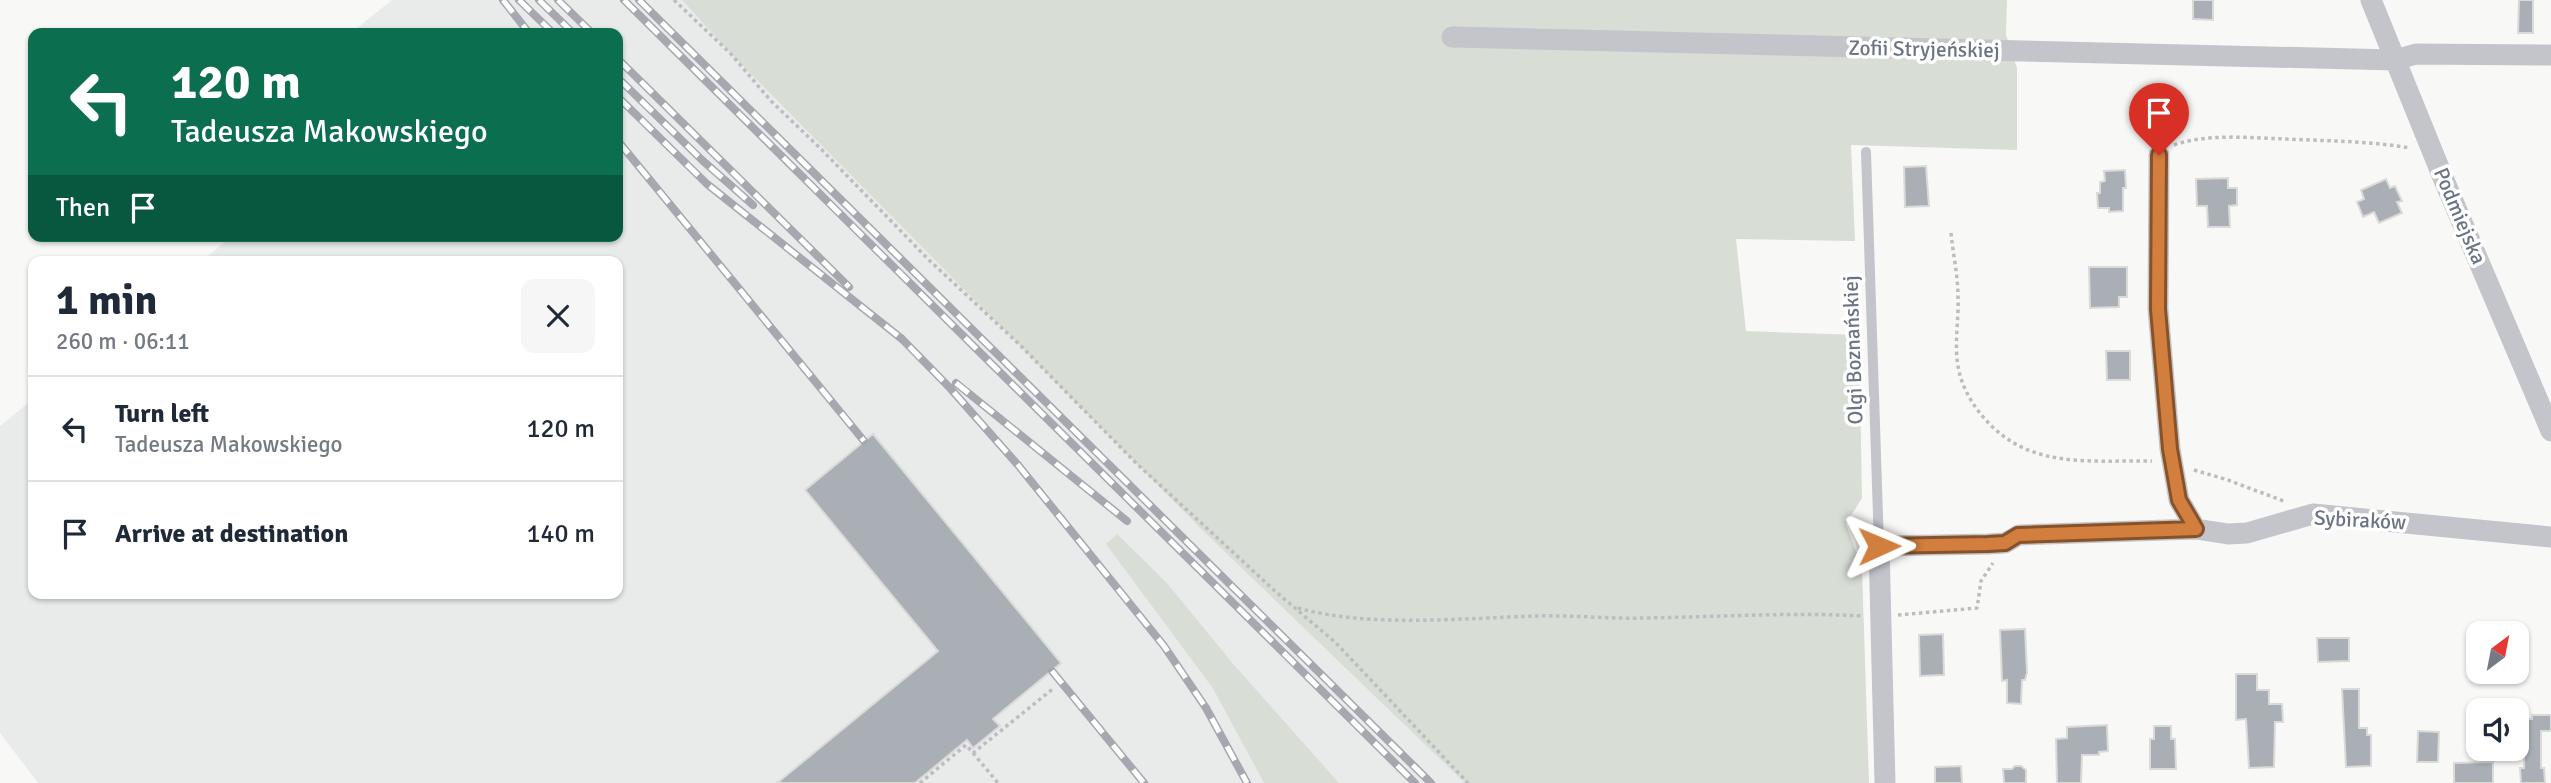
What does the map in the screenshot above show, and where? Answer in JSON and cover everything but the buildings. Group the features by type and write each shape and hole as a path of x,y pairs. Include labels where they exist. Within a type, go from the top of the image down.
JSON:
{"street":[{"name":"Podmiejska","path":"2371,0 2432,152 2551,431"},
{"name":"Zofii Stryjeńskiej","path":"1452,37 2395,60 2416,54 2551,55"},
{"path":"2159,155 2158,309 2161,357 2179,500 2196,529"},
{"name":"Sybiraków","path":"1879,546 2005,543 2018,535 2196,529 2228,534 2247,533 2313,514 2551,537"},
{"path":"1879,546 1885,783"}],"lane":[{"name":"Olgi Boznańskiej","path":"1866,152 1879,546"}],"path":[{"path":"674,0 731,54 771,101 929,260 1021,346 1136,463 1336,643 1468,783"},
{"path":"2159,155 2170,146 2194,138 2379,143 2432,152"},
{"path":"1951,233 1958,294 1957,364 1963,387 1977,411 1996,432 2017,446 2042,456 2063,460 2172,461"},
{"path":"2192,470 2239,484 2313,514"},
{"path":"1294,607 1316,613 1400,620 1818,613 1879,617 1978,608 1981,581 2005,543"},
{"path":"973,753 1054,688"},
{"path":"920,783 966,745 998,783"}],"shaded area":[{"path":"392,0 682,0 731,54 1202,530 1465,783 1339,783 1239,672 1167,583 1117,535 1212,687 1264,783 38,783 0,733 0,426 28,403 28,599 623,599 623,256 208,256 225,242 623,242 623,28 357,28"},
{"path":"682,0 2007,0 2006,35 2017,68 2017,150 1851,145 1855,241 1736,239 1746,331 1859,335 1862,498 1846,524 1862,568 1869,783 1465,783 1202,530 731,54"},
{"path":"1117,534 1167,583 1234,665 1339,783 1264,783 1212,687 1106,544"}],"railway":[{"path":"503,0 525,28"},
{"path":"519,0 548,28"},
{"path":"539,0 568,28"},
{"path":"558,0 587,28"},
{"path":"624,0 1415,783"},
{"path":"639,0 1431,783"},
{"path":"623,64 849,287"},
{"path":"623,83 702,160 753,205"},
{"path":"623,102 707,184 902,339 950,388 1018,465 1164,646 1206,708 1247,783"},
{"path":"623,147 864,441"},
{"path":"956,383 1127,521"},
{"path":"1052,671 1144,783"}],"route":[{"path":"1879,546 1988,544 2005,543 2018,535 2196,529 2179,500 2170,449 2158,309 2159,155"}]}
